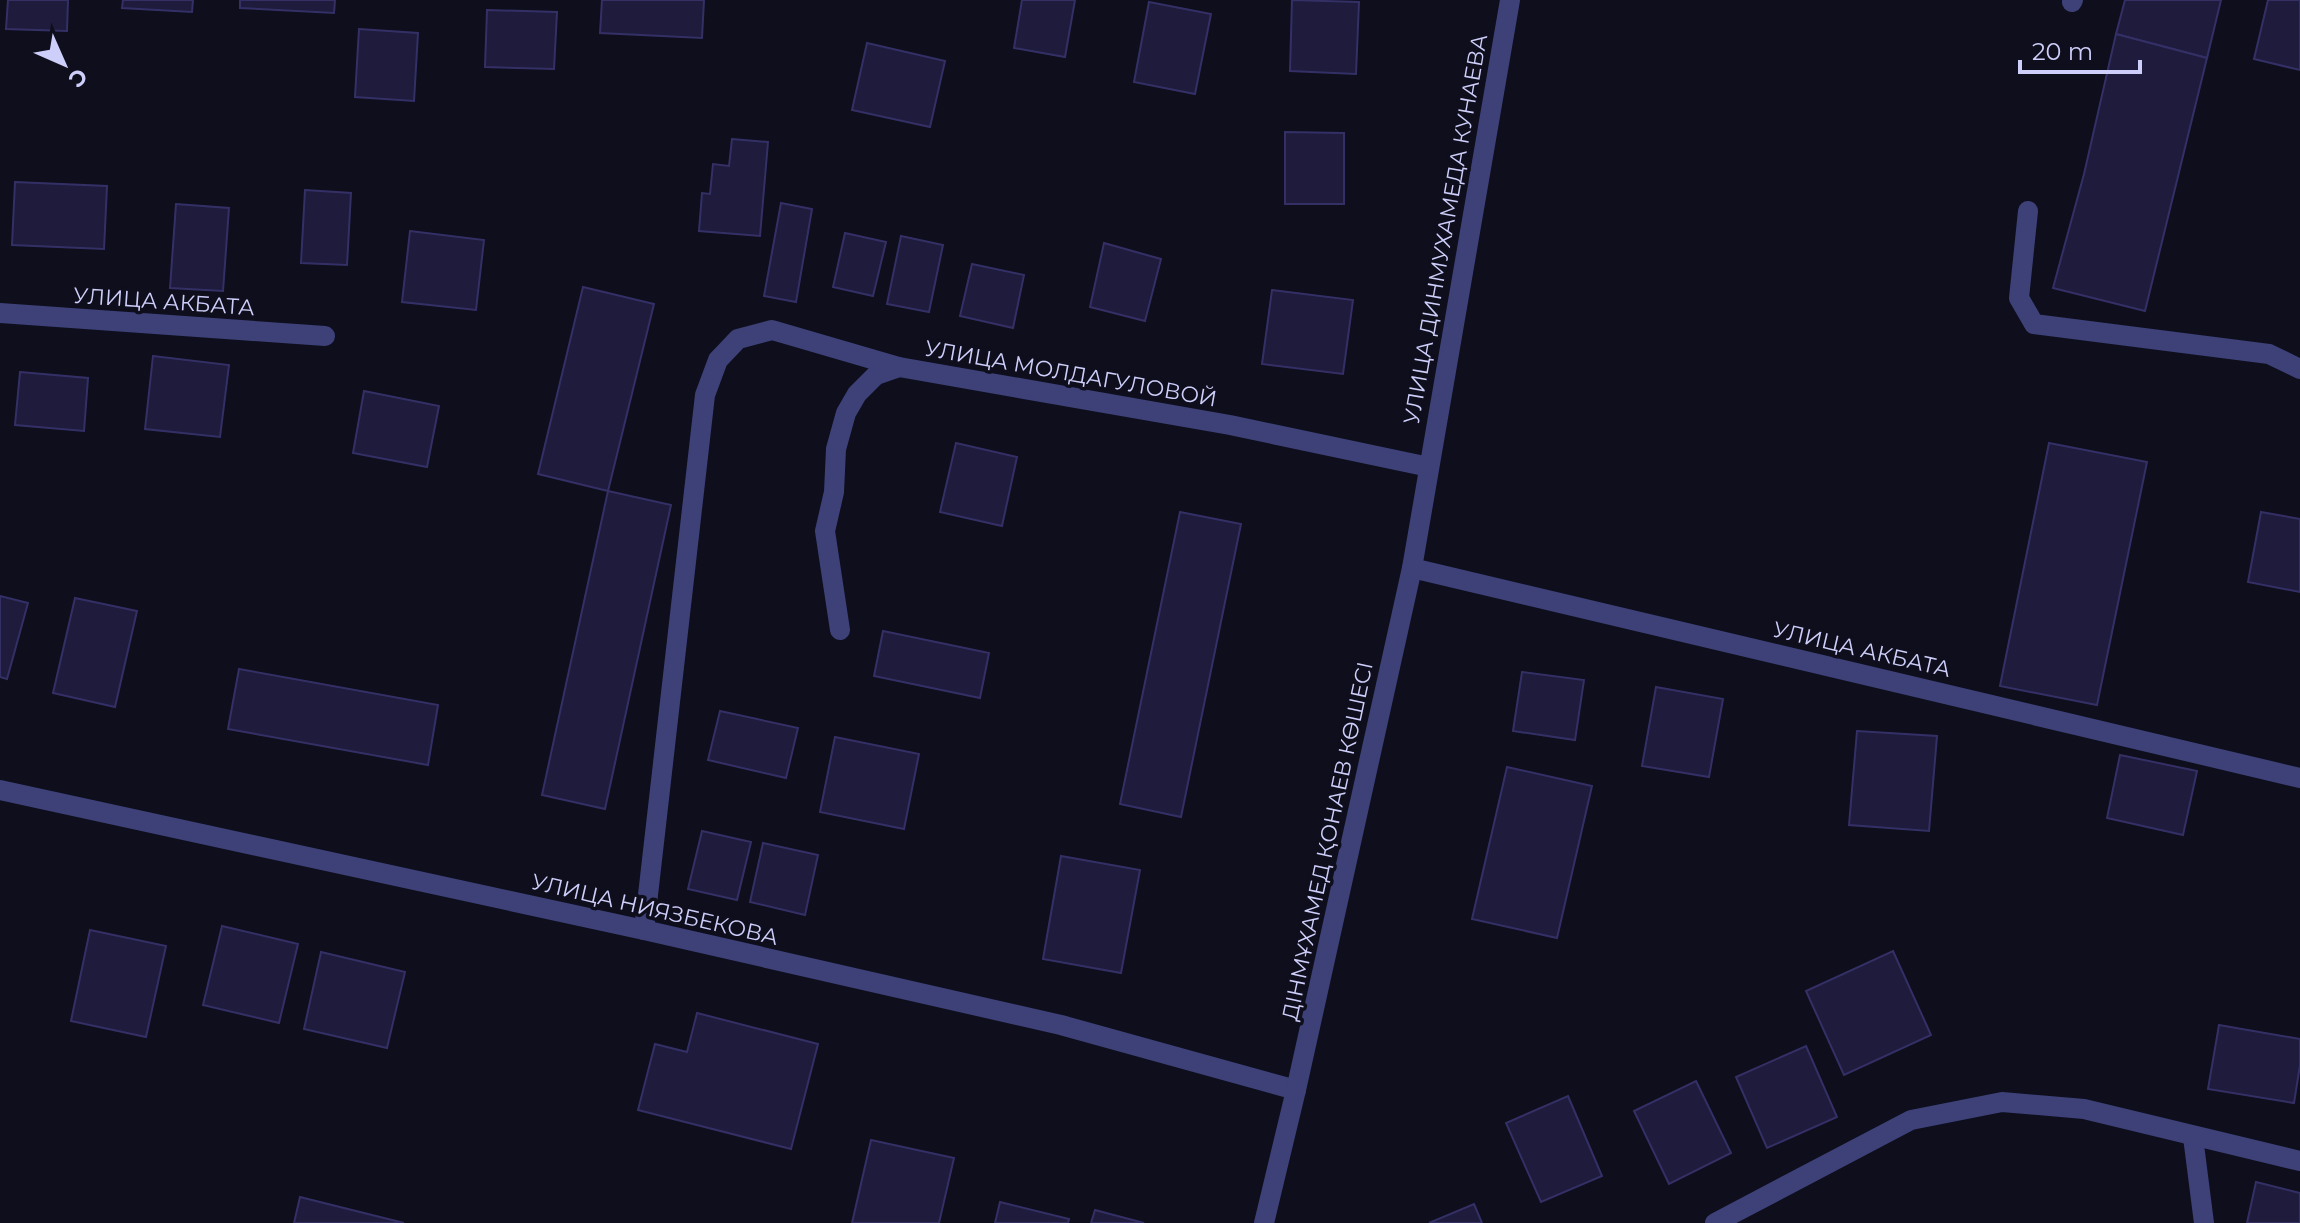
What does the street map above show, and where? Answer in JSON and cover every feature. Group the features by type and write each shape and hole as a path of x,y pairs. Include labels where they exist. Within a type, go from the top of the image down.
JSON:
{"street":[{"name":"УЛИЦА ДИНМУХАМЕДА КУНАЕВА","path":"1429,467 1510,0"},
{"path":"2028,211 2019,298 2034,324 2269,354 2300,369"},
{"name":"УЛИЦА АКБАТА","path":"0,313 325,336"},
{"path":"644,930 705,395 718,360 738,339 772,330 899,367"},
{"name":"УЛИЦА МОЛДАГУЛОВОЙ","path":"840,630 825,531 834,492 836,449 846,413 857,394 876,375 899,367 1230,425 1429,467"},
{"name":"ДІНМҰХАМЕД ҚОНАЕВ КӨШЕСІ","path":"1264,1223 1412,568 1429,467"},
{"name":"УЛИЦА АКБАТА","path":"1412,568 2300,778"},
{"name":"УЛИЦА НИЯЗБЕКОВА","path":"0,790 644,930 1061,1025 1296,1090"},
{"path":"1715,1223 1911,1120 2002,1102 2084,1109 2300,1161"},
{"path":"2193,1137 2204,1223"}],"building":[{"path":"8,0 68,0 67,31 6,29"},
{"path":"123,0 193,0 192,12 122,8"},
{"path":"240,0 335,0 334,13 240,8"},
{"path":"602,0 704,0 702,38 600,33"},
{"path":"1022,0 1075,0 1065,57 1014,48"},
{"path":"1292,0 1359,2 1356,74 1290,71"},
{"path":"2125,0 2221,0 2207,58 2116,34"},
{"path":"2268,0 2300,0 2300,70 2254,59"},
{"path":"1149,2 1211,14 1195,94 1134,82"},
{"path":"487,10 557,12 554,69 485,67"},
{"path":"359,29 418,33 414,101 355,97"},
{"path":"2116,34 2207,58 2145,311 2053,288 2084,174"},
{"path":"867,43 945,61 930,127 852,110"},
{"path":"1285,132 1344,133 1344,204 1285,204"},
{"path":"732,139 768,142 760,236 699,231 702,193 710,194 713,164 729,166"},
{"path":"15,182 107,186 104,249 12,245"},
{"path":"305,190 351,193 347,265 301,263"},
{"path":"781,203 812,209 796,302 764,296"},
{"path":"176,204 229,208 223,291 170,288"},
{"path":"410,231 484,240 476,310 402,302"},
{"path":"845,233 886,242 873,296 833,287"},
{"path":"901,236 943,245 929,312 887,304"},
{"path":"1104,243 1161,259 1145,321 1090,307"},
{"path":"972,264 1024,275 1013,328 960,316"},
{"path":"583,287 654,304 608,491 538,474"},
{"path":"1272,290 1353,300 1343,374 1262,364"},
{"path":"153,356 229,365 220,437 145,429"},
{"path":"20,372 88,378 84,431 15,425"},
{"path":"364,391 439,406 427,467 353,453"},
{"path":"956,443 1017,457 1002,526 940,512"},
{"path":"2049,443 2147,462 2097,705 2000,686"},
{"path":"608,491 671,505 605,809 542,795"},
{"path":"1180,512 1241,524 1181,817 1120,804"},
{"path":"2261,512 2300,519 2300,592 2248,582"},
{"path":"0,596 28,603 7,679 0,677"},
{"path":"75,598 137,611 115,707 53,693"},
{"path":"883,631 989,653 980,698 874,676"},
{"path":"239,669 438,705 428,765 228,729"},
{"path":"1522,672 1584,680 1575,740 1513,731"},
{"path":"1656,687 1723,699 1709,777 1642,766"},
{"path":"720,711 798,728 786,778 708,760"},
{"path":"1857,731 1937,736 1929,831 1849,825"},
{"path":"835,737 919,754 904,829 820,812"},
{"path":"2120,755 2197,771 2183,835 2107,818"},
{"path":"1507,767 1592,786 1557,938 1472,919"},
{"path":"702,831 751,842 737,900 688,889"},
{"path":"763,843 818,855 805,915 750,902"},
{"path":"1061,856 1140,870 1121,973 1043,959"},
{"path":"222,926 298,944 279,1023 203,1005"},
{"path":"90,930 166,946 146,1037 71,1021"},
{"path":"1893,951 1931,1035 1844,1075 1806,991"},
{"path":"321,952 405,972 387,1048 304,1029"},
{"path":"697,1013 818,1044 791,1149 638,1110 655,1044 687,1052"},
{"path":"2219,1025 2300,1039 2300,1065 2294,1103 2208,1089"},
{"path":"1806,1046 1837,1117 1767,1148 1736,1077"},
{"path":"1696,1081 1731,1153 1669,1184 1634,1111"},
{"path":"1568,1096 1602,1176 1541,1202 1506,1123"},
{"path":"871,1140 954,1158 939,1223 852,1223"},
{"path":"2256,1182 2300,1193 2300,1223 2247,1223"},
{"path":"300,1197 404,1223 294,1223"},
{"path":"1000,1202 1069,1219 1068,1223 995,1223"},
{"path":"1474,1204 1482,1223 1429,1223"},
{"path":"1095,1210 1144,1223 1091,1223"}]}
